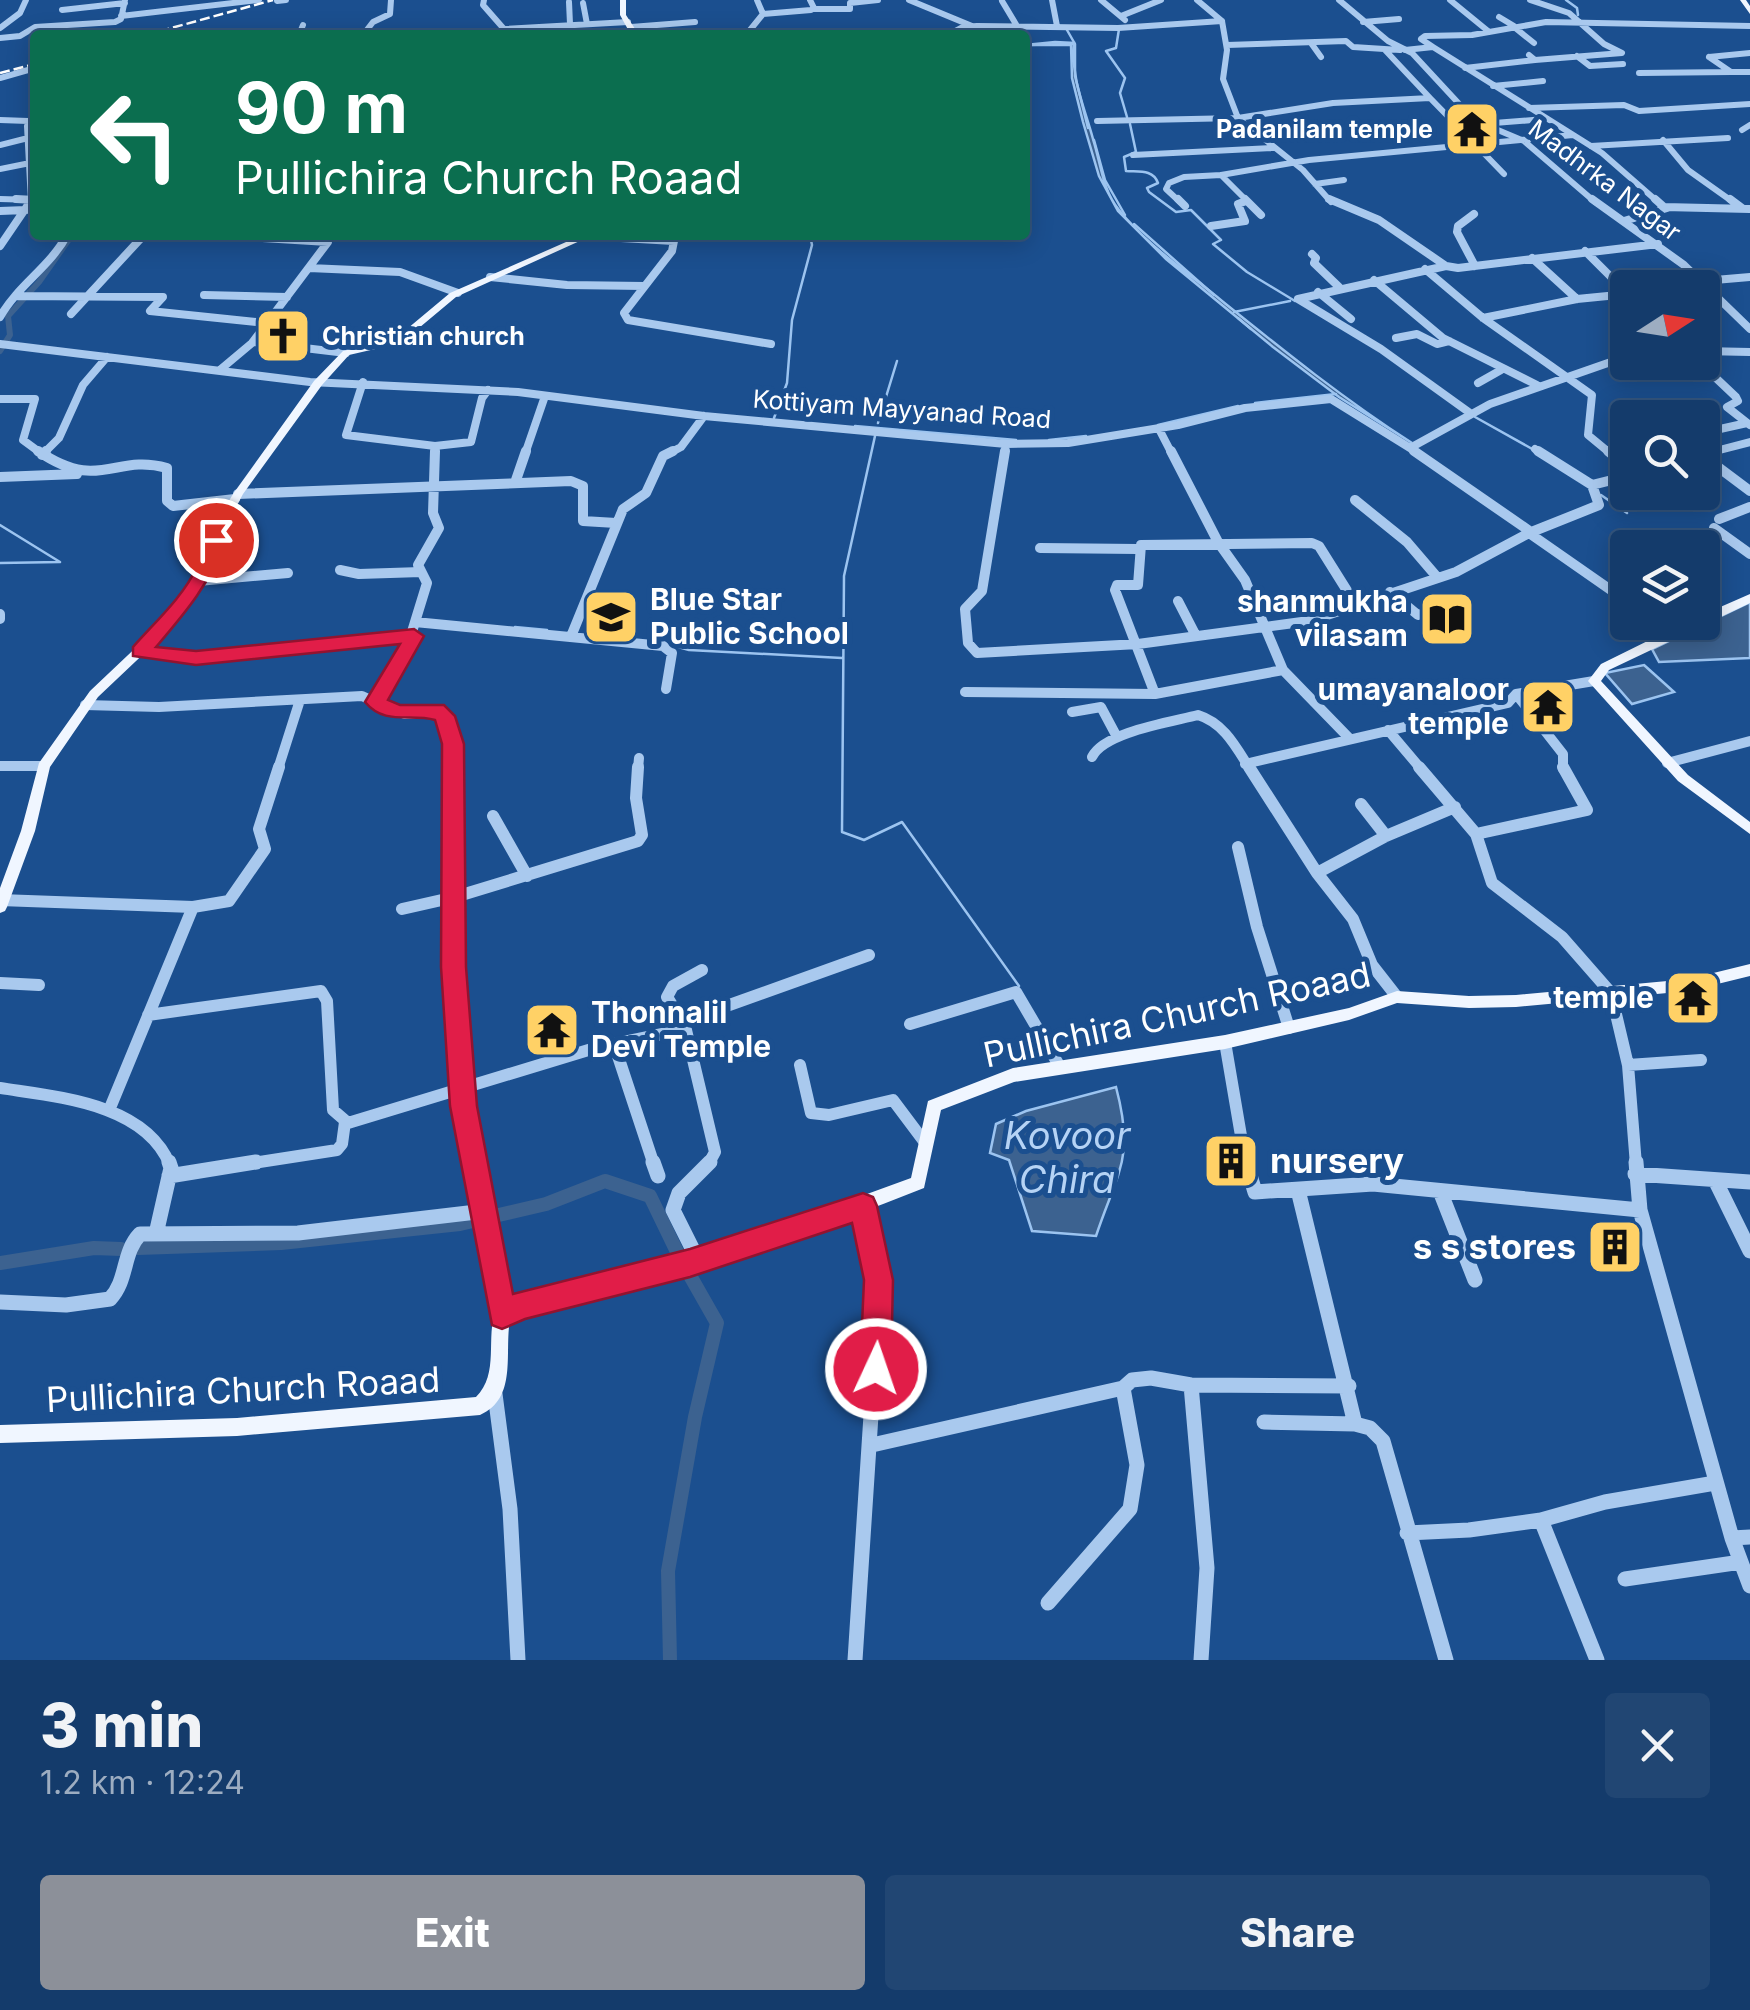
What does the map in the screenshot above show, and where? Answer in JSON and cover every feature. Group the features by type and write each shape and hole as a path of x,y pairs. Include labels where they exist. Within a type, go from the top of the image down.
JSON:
{"main road":[{"path":"623,0 623,15 631,28"},
{"path":"1743,0 1750,12"},
{"path":"1,902 28,831 44,766 85,705 172,618 198,580 236,496 318,383 346,353 398,341 458,293 579,240"},
{"path":"1720,612 1750,598"},
{"path":"1661,640 1605,667 1594,681 1667,763 1704,797 1750,830"},
{"name":"Pullichira Church Roaad","path":"502,1315 520,1306 698,1260 918,1184 934,1106 1013,1075 1224,1042 1397,997 1468,1002 1611,993 1689,984 1750,970"},
{"path":"495,1394 501,1377 497,1332 502,1315"},
{"name":"Pullichira Church Roaad","path":"0,1434 237,1427 480,1406 495,1394"}],"street":[{"path":"0,16 20,13 26,0"},
{"path":"121,16 259,0"},
{"path":"277,1 286,0"},
{"path":"367,30 373,22 390,14 390,0"},
{"path":"484,0 501,30"},
{"path":"757,0 763,14"},
{"path":"810,0 812,9"},
{"path":"750,30 763,14 850,10 850,2 878,0"},
{"path":"908,0 968,27"},
{"path":"1052,0 1057,26"},
{"path":"1101,0 1131,28"},
{"path":"1122,16 1161,0"},
{"path":"1197,0 1222,21 1227,46 1223,79 1238,118 1294,164 1332,203 1379,220 1446,266"},
{"name":"Madhrka Nagar","path":"1340,0 1403,50 1480,124 1524,141 1584,194 1690,270"},
{"path":"1450,0 1488,30"},
{"path":"1465,68 1532,57 1622,53 1604,44 1569,13 1530,0"},
{"path":"0,38 20,36 34,27 115,22 125,1 62,10"},
{"path":"569,2 570,24"},
{"path":"1002,2 1017,26"},
{"path":"584,4 587,24"},
{"path":"186,6 186,20"},
{"path":"0,28 14,14"},
{"path":"1499,17 1534,43"},
{"path":"1363,22 1399,18"},
{"path":"960,30 1017,26 1131,28 1222,21"},
{"path":"519,30 570,24 631,28 696,22"},
{"path":"1667,208 1591,146 1422,37 1580,22 1750,26"},
{"path":"300,30 303,25"},
{"path":"1227,46 1346,41 1354,48 1433,47"},
{"path":"1311,43 1320,57"},
{"path":"1384,49 1504,174"},
{"path":"1732,72 1709,57 1750,53"},
{"path":"1577,56 1591,66 1623,64"},
{"path":"0,75 30,66"},
{"path":"1639,74 1750,72"},
{"path":"1494,86 1542,81"},
{"path":"1097,121 1238,118 1333,103 1430,98"},
{"path":"1529,108 1624,105 1639,111 1750,104"},
{"path":"30,118 30,150"},
{"path":"1480,124 1545,119"},
{"path":"0,120 28,121"},
{"path":"1742,130 1750,125"},
{"path":"1185,206 1166,190 1184,176 1221,175 1384,150 1573,136"},
{"path":"0,146 28,138"},
{"path":"1591,146 1728,138"},
{"path":"1663,140 1688,170 1747,209"},
{"path":"1133,156 1272,148"},
{"path":"0,169 30,162"},
{"path":"1221,175 1260,215"},
{"path":"1314,184 1344,180"},
{"path":"0,199 30,200"},
{"path":"1211,226 1245,220 1238,204 1246,201"},
{"path":"0,246 30,205"},
{"path":"1624,221 1667,208 1747,209"},
{"path":"0,212 26,210"},
{"path":"1474,214 1457,232 1475,266"},
{"path":"0,317 45,270 64,240"},
{"path":"71,314 139,240"},
{"path":"221,369 254,342 328,242 300,240"},
{"path":"672,240 672,251 624,312 624,318 771,344"},
{"path":"1470,413 1381,350 1298,299 1425,269 1658,244"},
{"path":"1585,251 1610,276"},
{"path":"1312,254 1316,258 1314,263 1339,288"},
{"path":"1532,258 1577,299"},
{"path":"309,268 400,272 458,293"},
{"path":"1425,269 1483,318 1594,398 1588,434 1610,452"},
{"path":"1720,281 1750,277"},
{"path":"490,278 549,282 564,288 644,286"},
{"path":"1374,280 1449,341 1537,385"},
{"path":"0,290 16,297 163,297 150,312 265,323"},
{"path":"1318,292 1351,319"},
{"path":"204,295 287,297"},
{"path":"1483,318 1610,296"},
{"name":"Madhrka Nagar","path":"1720,298 1750,329"},
{"path":"1396,338 1416,334 1437,344 1449,341"},
{"path":"254,342 346,353"},
{"name":"Kottiyam Mayyanad Road","path":"0,344 318,383 488,390 704,416 1006,444 1061,444 1159,429 1245,408 1331,399 1410,448 1610,589"},
{"path":"1720,351 1750,352"},
{"path":"42,455 59,438 83,385 107,357"},
{"path":"1410,448 1429,441 1470,413 1537,385 1610,362"},
{"path":"1478,383 1501,370"},
{"path":"1716,380 1738,401"},
{"path":"363,382 346,435 435,446 471,442 482,398 488,390"},
{"path":"516,480 545,396"},
{"path":"0,399 35,400 23,440 42,455 86,474"},
{"path":"1749,424 1727,406 1750,399"},
{"path":"572,634 623,508 640,501 659,479 663,456 682,446 704,416"},
{"path":"1720,430 1749,424"},
{"path":"1159,429 1218,542 1245,580 1283,670 1350,739"},
{"path":"1720,450 1750,442"},
{"path":"1006,444 982,591 965,609 970,648 984,654 1138,644 1309,621 1438,578 1599,505 1592,485"},
{"path":"375,702 403,661 414,636 427,583 420,572 422,556 438,535 433,513 435,446"},
{"path":"1535,449 1592,485 1610,480"},
{"path":"0,477 108,472 140,463 164,466 169,504 236,496 516,480 580,482 584,486 580,514 584,522 616,523"},
{"path":"1720,468 1750,491"},
{"path":"1354,500 1407,542 1438,578"},
{"path":"1750,507 1717,524 1750,554"},
{"path":"1040,548 1138,550 1147,543 1303,542 1319,546 1356,605"},
{"path":"1138,550 1138,585 1114,586 1155,694"},
{"path":"340,570 359,574 420,572"},
{"path":"198,580 288,573"},
{"path":"1390,592 1418,615 1424,613"},
{"path":"1178,601 1195,634"},
{"path":"415,622 572,634 667,648 672,656 666,688"},
{"path":"140,652 196,658 414,636"},
{"path":"965,692 1155,694 1283,670"},
{"path":"1245,764 1304,754 1350,739 1508,703 1516,694 1594,681"},
{"path":"1476,834 1587,810 1563,772 1563,754 1516,694"},
{"path":"85,705 159,707 362,696 398,713 436,710 444,716 453,744 454,967 462,1086 502,1315"},
{"path":"1,902 193,907 229,901 264,848 258,830 300,700"},
{"path":"1072,712 1101,708 1117,737"},
{"path":"1092,757 1102,743 1117,737 1206,716 1224,728 1352,919 1372,965 1397,997"},
{"path":"1388,730 1476,834 1492,883 1562,937 1611,993 1628,1065 1640,1210 1716,1483 1741,1538 1741,1562 1750,1586"},
{"path":"1667,763 1750,742"},
{"path":"402,909 455,897 638,841 642,835 636,798 639,758"},
{"path":"0,766 44,766"},
{"path":"1361,804 1386,836"},
{"path":"1317,872 1386,836 1455,807"},
{"path":"493,816 527,876"},
{"path":"1238,847 1257,927 1289,1028"},
{"path":"110,1108 193,907"},
{"path":"347,1122 462,1086 614,1044 642,1040 869,955"},
{"path":"698,1260 673,1210 673,1201 690,1180 709,1166 715,1152 685,1026 667,997 672,986 702,970"},
{"path":"0,983 39,985"},
{"path":"148,1014 321,991 328,1002 333,1110 347,1122"},
{"path":"910,1024 1016,992 1060,1067"},
{"path":"1224,1042 1247,1171 1255,1192 1373,1184 1640,1210"},
{"path":"614,1044 658,1176"},
{"path":"1628,1065 1701,1060"},
{"path":"800,1065 812,1113 829,1115 892,1100 926,1144"},
{"path":"0,1088 110,1108 144,1132 170,1161 156,1234"},
{"path":"169,1176 337,1150 347,1122"},
{"path":"1635,1174 1750,1182"},
{"path":"1716,1182 1750,1250"},
{"path":"1298,1190 1356,1424"},
{"path":"1440,1191 1475,1280"},
{"path":"855,1660 880,1293 863,1206"},
{"path":"0,1302 66,1305 110,1299 123,1280 136,1236 298,1233 484,1211"},
{"path":"872,1444 1123,1388 1132,1380 1151,1378 1191,1385 1349,1386"},
{"path":"1191,1385 1206,1568 1201,1660"},
{"path":"1048,1603 1130,1509 1136,1497 1138,1477 1123,1388"},
{"path":"495,1394 510,1510 518,1660"},
{"path":"1264,1422 1356,1424 1370,1428 1382,1441 1446,1660"},
{"path":"1407,1533 1469,1530 1540,1520 1604,1502 1716,1483"},
{"path":"1540,1520 1597,1660"},
{"path":"1624,1578 1741,1562"}],"water":[{"path":"1074,43 1076,80 1112,199 1099,176 1083,122 1072,78 1071,45 1030,44"},
{"path":"1142,235 1292,357 1412,443 1339,397 1273,347 1166,259"},
{"path":"1750,602 1750,658 1659,662 1652,649 1671,640 1720,640 1720,616"},
{"path":"1644,665 1674,692 1632,704 1605,673"},
{"name":"Kovoor Chira","path":"1116,1087 1124,1148 1096,1236 1032,1231 1009,1160 990,1153 996,1124 1026,1111"}],"waterway":[{"path":"1566,0 1577,8 1578,15"},
{"path":"1119,29 1116,48 1106,51 1125,78 1120,93 1127,117"},
{"path":"1067,30 1075,44 1075,76 1088,128"},
{"path":"1030,45 1073,44"},
{"path":"1130,124 1136,152 1124,157 1126,171 1153,175 1158,183 1147,188 1149,192 1176,212 1191,210 1221,240 1213,244 1247,272 1295,301"},
{"path":"1094,140 1105,180 1125,215"},
{"path":"1134,224 1214,295"},
{"path":"0,351 10,335 8,316 39,282 68,240"},
{"path":"774,418 787,383 792,320 811,240"},
{"path":"1234,312 1290,301"},
{"path":"1238,318 1251,329"},
{"path":"878,423 897,361"},
{"path":"1255,403 1336,394"},
{"path":"1158,425 1238,406"},
{"path":"1475,417 1534,450"},
{"path":"855,426 1016,440"},
{"path":"875,436 844,576 842,832 864,840 902,822 1019,986"},
{"path":"1049,440 1086,436"},
{"path":"1601,495 1627,513"},
{"path":"0,525 60,562 0,563"},
{"path":"515,627 547,630"},
{"path":"671,645 689,650 842,658"},
{"path":"138,1248 281,1243 460,1224 546,1204 605,1181 650,1196 680,1258"},
{"path":"0,1263 94,1248 121,1249"},
{"path":"670,1660 668,1571 695,1417 717,1323 688,1272"}],"railway":[{"path":"164,30 273,0"},
{"path":"0,73 30,65"}],"place":[{"name":"Padanilam temple","path":"1472,129"},
{"name":"Christian church","path":"283,336"},
{"name":"Blue Star Public School","path":"611,617"},
{"name":"shanmukha vilasam","path":"1447,619"},
{"name":"umayanaloor temple","path":"1548,707"},
{"name":"temple","path":"1693,998"},
{"name":"Thonnalil Devi Temple","path":"552,1030"},
{"name":"nursery","path":"1231,1161"},
{"name":"s s stores","path":"1615,1247"}],"route":[{"path":"216,540 207,567 184,603 140,652 196,658 414,636 403,661 375,702 398,713 436,710 444,716 453,744 454,967 464,1106 502,1315 520,1306 690,1263 863,1206 879,1280 876,1369"}]}
